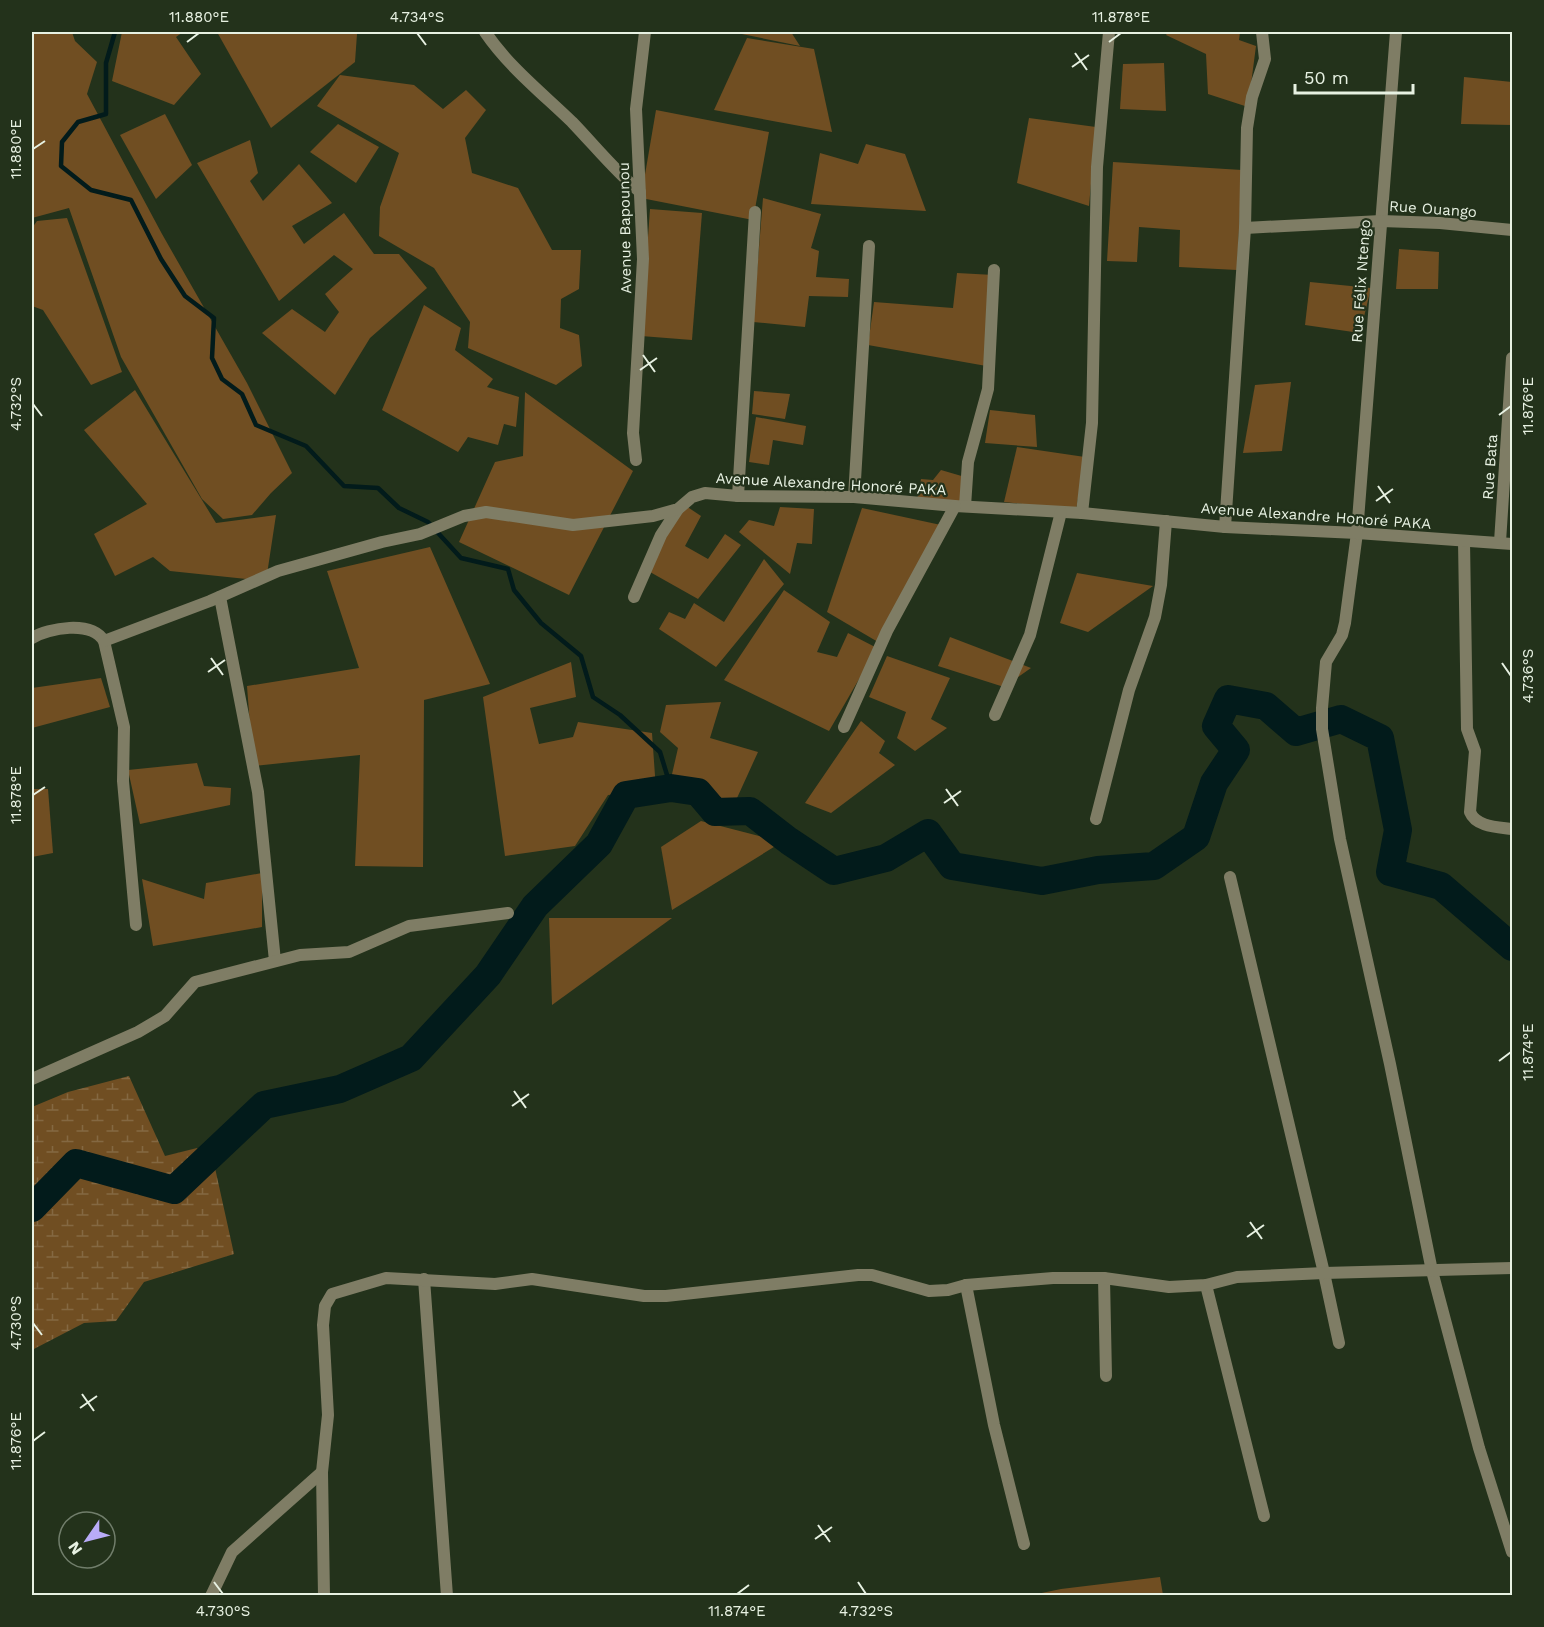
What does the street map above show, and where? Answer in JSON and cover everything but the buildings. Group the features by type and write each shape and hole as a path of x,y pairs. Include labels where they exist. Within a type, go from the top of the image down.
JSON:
{"street":[{"path":"485,32 515,68 572,123 618,173 640,192"},
{"name":"Avenue Bapounou","path":"636,460 633,433 644,259 636,109 645,32"},
{"path":"1082,513 1092,423 1097,166 1109,32"},
{"path":"1225,526 1245,228 1247,128 1252,97 1265,59 1262,32"},
{"name":"Rue Félix Ntengo","path":"1396,32 1357,533 1346,623 1342,635 1326,662 1322,729 1340,838 1390,1064 1432,1271 1479,1448 1512,1552"},
{"path":"738,496 755,212"},
{"name":"Rue Ouango","path":"1245,228 1381,221 1440,223 1512,230"},
{"path":"854,498 869,246"},
{"path":"844,727 887,630 960,506 968,462 988,389 994,270"},
{"name":"Rue Bata","path":"1506,543 1512,358"},
{"name":"Avenue Alexandre Honoré PAKA","path":"104,640 220,597 278,571 382,542 420,534 464,516 486,512 573,525 653,516 678,509 692,497 705,493 738,496 854,498 1082,513 1225,526 1506,543"},
{"path":"634,597 661,535 678,509"},
{"path":"995,715 1030,635 1061,512"},
{"path":"1095,819 1129,690 1155,617 1161,585 1166,521"},
{"path":"1464,542 1467,729 1475,751 1470,812 1474,820 1482,824 1512,829"},
{"path":"220,597 258,792 275,961"},
{"path":"32,638 46,630 89,629 104,640 124,727 123,781 136,925"},
{"path":"1230,877 1339,1342"},
{"path":"32,1079 138,1032 165,1016 195,982 300,955 349,952 409,926 508,913"},
{"path":"324,1596 322,1472 328,1415 323,1325 325,1306 332,1294 362,1284 386,1278 495,1284 532,1280 644,1296 666,1296 858,1275 872,1275 929,1291 948,1290 966,1285 1053,1278 1104,1278 1169,1287 1206,1285 1238,1277 1512,1268"},
{"path":"1104,1278 1106,1376"},
{"path":"424,1279 447,1596"},
{"path":"966,1285 994,1425 1024,1544"},
{"path":"1206,1285 1264,1516"},
{"path":"211,1596 232,1552 322,1472"}],"green space":[{"path":"32,32 72,32 75,41 97,62 87,94 162,234 247,383 292,473 252,515 223,519 202,499 121,357 69,208 32,218"},
{"path":"122,32 183,32 176,37 201,74 174,105 112,81"},
{"path":"217,32 355,32 357,34 355,62 271,128"},
{"path":"732,32 791,32 800,46"},
{"path":"1168,32 1240,32 1239,40 1256,46 1248,107 1208,94 1206,54 1166,35"},
{"path":"747,38 814,49 832,132 714,110"},
{"path":"1164,63 1166,111 1120,109 1123,64"},
{"path":"340,75 414,85 443,109 466,90 486,110 465,138 472,173 518,188 552,250 581,250 579,289 561,299 560,328 579,335 582,366 556,385 468,348 470,322 434,268 379,236 380,207 399,153 317,106"},
{"path":"1464,77 1512,82 1512,125 1461,124"},
{"path":"656,110 769,132 753,220 641,198"},
{"path":"165,114 192,165 156,199 120,135"},
{"path":"1029,118 1096,127 1089,206 1017,183"},
{"path":"338,124 379,147 356,183 310,152"},
{"path":"250,140 258,173 250,181 263,201 299,164 332,203 292,226 304,244 344,213 374,254 399,254 427,288 370,338 335,395 262,333 292,309 325,332 339,312 325,294 353,269 334,255 279,301 197,163"},
{"path":"866,144 905,154 926,211 811,204 820,153 858,164"},
{"path":"1113,162 1242,170 1237,270 1179,267 1180,230 1139,227 1137,262 1107,261"},
{"path":"763,198 821,214 811,248 819,251 816,277 849,279 848,297 809,296 805,327 753,322"},
{"path":"650,209 702,213 692,340 641,336"},
{"path":"67,218 122,372 91,385 43,310 32,306 32,228 37,221"},
{"path":"1399,249 1439,252 1438,289 1396,289"},
{"path":"957,273 994,275 992,367 868,345 874,302 953,308"},
{"path":"1310,282 1371,288 1360,333 1305,325"},
{"path":"424,305 461,328 455,350 493,379 487,387 519,397 516,427 504,424 498,445 468,437 458,452 382,410"},
{"path":"1291,382 1282,451 1243,453 1255,385"},
{"path":"135,390 216,523 276,515 266,581 170,571 153,557 115,576 94,534 147,504 84,430"},
{"path":"754,391 790,394 785,419 752,414"},
{"path":"525,392 633,471 569,595 459,542 495,462 523,456"},
{"path":"990,410 1035,415 1037,447 985,443"},
{"path":"756,417 806,426 803,445 773,440 769,465 749,462"},
{"path":"1017,447 1085,457 1076,510 1004,502"},
{"path":"941,470 965,477 960,504 917,500 921,479 933,480"},
{"path":"680,502 701,516 685,546 708,559 725,534 741,545 698,599 650,572"},
{"path":"780,507 814,509 812,544 797,543 790,574 739,532 749,520 774,526"},
{"path":"862,508 941,525 878,642 827,612"},
{"path":"430,547 490,684 424,700 423,867 355,866 360,755 253,766 247,686 359,668 327,571"},
{"path":"764,559 784,584 716,667 659,629 669,612 685,619 694,603 724,622"},
{"path":"1077,573 1153,586 1088,632 1060,623"},
{"path":"784,590 830,622 817,652 837,657 848,633 877,648 829,731 724,680"},
{"path":"950,637 1031,668 1004,687 938,666"},
{"path":"887,656 950,678 931,719 947,728 915,751 897,738 906,712 869,697"},
{"path":"571,662 576,697 530,708 539,744 573,737 578,722 652,733 656,790 608,795 575,846 505,856 483,697"},
{"path":"101,678 110,707 32,728 32,688"},
{"path":"721,702 710,738 758,752 732,809 670,783 678,748 660,732 666,705"},
{"path":"861,721 885,741 879,753 895,765 831,813 805,803"},
{"path":"197,763 204,786 231,788 230,805 140,824 128,770"},
{"path":"32,789 48,789 53,853 32,857"},
{"path":"701,821 782,842 672,910 661,847"},
{"path":"262,873 262,927 153,946 142,879 204,899 206,883"},
{"path":"549,918 672,918 552,1005"},
{"path":"129,1076 165,1156 197,1148 215,1168 234,1254 144,1282 116,1321 84,1323 32,1350 32,1107 68,1092"},
{"path":"1160,1577 1163,1595 1032,1595 1061,1589"}],"waterway":[{"path":"115,32 106,63 106,114 78,122 62,142 61,166 91,190 131,200 161,259 185,296 214,318 212,358 222,379 242,394 256,425 306,446 344,486 378,488 399,508 428,522 461,558 508,569 514,590 541,623 581,656 593,697 620,715 660,752 671,788"},
{"path":"32,1208 76,1163 174,1190 264,1105 340,1089 411,1058 488,975 535,906 599,844 626,795 671,788 698,792 715,812 750,811 834,871 886,858 928,833 952,866 1042,881 1098,870 1154,866 1196,837 1214,783 1236,750 1216,726 1228,699 1266,706 1296,732 1341,719 1380,738 1398,830 1390,872 1441,886 1512,947"}]}
